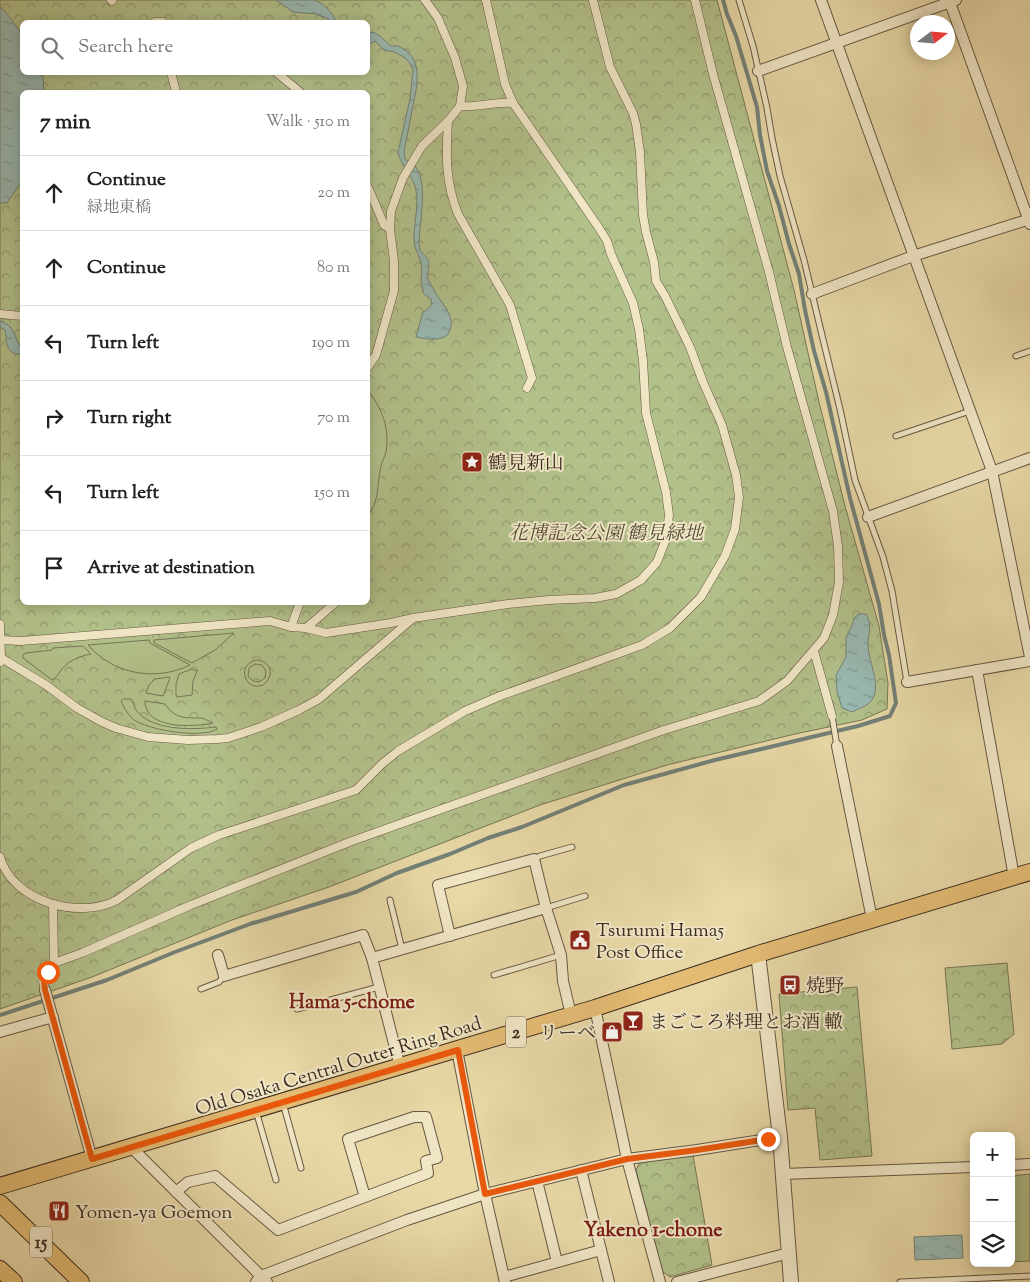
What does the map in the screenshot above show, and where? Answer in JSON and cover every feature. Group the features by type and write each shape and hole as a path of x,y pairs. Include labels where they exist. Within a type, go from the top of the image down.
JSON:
{"main road":[{"name":"Old Osaka Central Outer Ring Road","path":"0,1186 458,1050 595,1008 758,954 1030,872"},
{"name":"15","path":"0,1203 81,1282"},
{"path":"0,1269 14,1282"}],"street":[{"path":"370,364 376,355 394,291 394,260 390,229 391,211 403,178 422,146 448,121 460,106 463,86 455,58 438,18 425,0"},
{"path":"1,640 21,641 270,621 326,634 413,618 508,604 595,598 616,594 641,580 657,562 666,539 669,515 666,492 646,413 643,361 633,303 607,241 513,103 505,84 486,0"},
{"path":"0,857 8,874 18,886 37,898 53,904 86,908 107,905 191,848 219,835 356,790 398,751 465,710 642,645 670,628 701,597 724,556 735,529 739,497 736,475 722,425 690,347 656,282 654,262 643,215 640,152 636,124 633,113 610,67 593,0"},
{"path":"54,963 191,905 352,841 664,730 760,700 787,681 824,638 833,615 840,582 838,546 833,511 822,467 796,382 769,272 713,74 695,0"},
{"path":"821,0 992,471 1030,659 907,682"},
{"path":"758,72 952,1 1030,221 913,256 812,294"},
{"path":"172,75 176,90"},
{"path":"280,75 298,90"},
{"path":"460,106 504,102 513,103"},
{"path":"448,121 448,182 453,200 458,214 510,304 532,378 527,388"},
{"path":"370,192 384,225 390,229"},
{"path":"0,314 20,316"},
{"path":"868,516 1030,458"},
{"path":"291,627 299,605"},
{"path":"306,628 333,605"},
{"path":"0,624 0,660 46,685 76,708 116,728 148,737 188,740 228,738 261,727 299,710 319,699 413,618"},
{"path":"814,651 832,716"},
{"path":"977,670 1014,877"},
{"path":"837,746 872,919"},
{"path":"450,936 438,886 534,860 546,908 561,955 563,981 571,1015"},
{"path":"53,904 54,963 44,981 45,990 92,1159"},
{"path":"372,958 546,908"},
{"path":"218,955 224,976 363,935 372,958 400,1067"},
{"path":"758,954 784,1174 791,1282"},
{"path":"595,1008 627,1159 660,1282"},
{"path":"0,1032 52,1013"},
{"path":"458,1050 485,1194 504,1279 601,1250"},
{"path":"176,1192 188,1182 214,1176 278,1230 365,1197 428,1173 426,1161 437,1158 426,1117 414,1117 348,1139 365,1197"},
{"path":"131,1148 261,1280 407,1220 485,1194 627,1159 780,1137"},
{"path":"1015,1165 1030,1164"},
{"path":"784,1174 970,1167"},
{"path":"581,1170 609,1282"},
{"path":"537,1181 557,1262"},
{"path":"676,1282 789,1253"}],"lane":[{"path":"739,0 767,108 780,176 804,260 855,480 892,591 907,682"},
{"path":"1016,356 1030,351"},
{"path":"896,436 970,411"},
{"path":"832,716 837,746"},
{"path":"534,860 540,856 572,847"},
{"path":"546,908 585,896"},
{"path":"390,900 402,949"},
{"path":"494,975 561,955"},
{"path":"201,989 219,982 224,976"},
{"path":"297,1010 379,987"},
{"path":"283,1102 301,1168"},
{"path":"256,1110 276,1180"},
{"path":"900,1282 1030,1276"}],"green space":[{"name":"花博記念公園 鶴見緑地","path":"0,0 717,0 794,290 845,506 879,626 888,683 887,709 862,720 667,765 540,805 329,887 232,920 92,977 0,1009"},
{"path":"370,394 384,419 387,435 386,452 380,468 376,500 370,512"},
{"path":"234,633 215,650 192,663 154,643 154,640"},
{"path":"149,640 150,643 190,665 163,673 135,672 122,669 110,663 88,645"},
{"path":"83,646 91,654 79,657 69,663 52,680 23,658 23,655 26,653 52,650 53,648"},
{"path":"259,660 269,666 270,675 263,685 252,685 245,677 246,667 250,663","holes":["255,664 262,665 266,671 265,678 259,682 253,681 248,676 249,668"]},
{"path":"192,669 197,671 193,681 192,695 177,697 176,684 179,674"},
{"path":"169,677 163,696 146,693 149,685 155,679"},
{"path":"123,699 131,699 136,710 152,722 173,728 196,729 216,727 217,729 210,732 188,733 163,730 141,724 134,720 126,711 121,701"},
{"path":"145,701 165,704 173,713 181,717 202,718 213,723 183,725 162,722 153,717 147,710"},
{"path":"1007,963 1014,1034 1002,1044 952,1049 945,968"},
{"path":"857,987 872,1156 820,1160 815,1108 788,1110 779,994"},
{"path":"693,1155 712,1265 670,1277 662,1271 636,1170 640,1162"},
{"path":"1030,1174 1030,1261 1015,1262 1015,1176"}],"water":[{"path":"276,0 314,0 325,6 336,20 330,20 316,14 293,12"},
{"path":"0,7 20,31 20,75 42,75 44,90 20,90 20,184 7,203 0,203"},
{"path":"373,32 380,36 391,46 398,46 407,51 413,58 417,69 417,85 404,152 405,159 415,166 422,182 419,244 420,251 429,263 427,277 447,310 451,321 448,334 440,338 416,337 423,312 430,307 431,299 423,293 420,259 414,241 417,205 415,186 398,152 410,99 413,70 405,58 395,52 384,50 375,41 370,44 370,33"},
{"path":"0,321 11,328 20,345 20,354 10,350 5,330 0,327"},
{"path":"859,614 866,614 869,623 868,645 876,684 873,699 865,706 852,712 842,708 837,692 836,675 846,657 846,638 854,618"},
{"path":"962,1235 963,1258 915,1260 914,1237"}],"waterway":[{"path":"0,1015 107,980 250,924 356,892 397,873 522,827 624,785 715,760 858,726 890,716 896,703 879,604 850,498 826,392 814,351 799,274 767,171 757,107 723,0"}],"place":[{"name":"鶴見新山","path":"472,462"},
{"name":"Tsurumi Hama5 Post Office","path":"580,940"},
{"name":"焼野","path":"790,985"},
{"name":"まごころ料理とお酒 轍","path":"633,1021"},
{"name":"リーベ","path":"612,1032"},
{"name":"Yomen-ya Goemon","path":"59,1211"}],"district":[{"name":"Hama 5-chome","path":"352,1001"},
{"name":"Yakeno 1-chome","path":"653,1229"}],"route":[{"path":"48,972 44,981 45,990 92,1159 458,1050 485,1194 627,1159 768,1139"}]}
